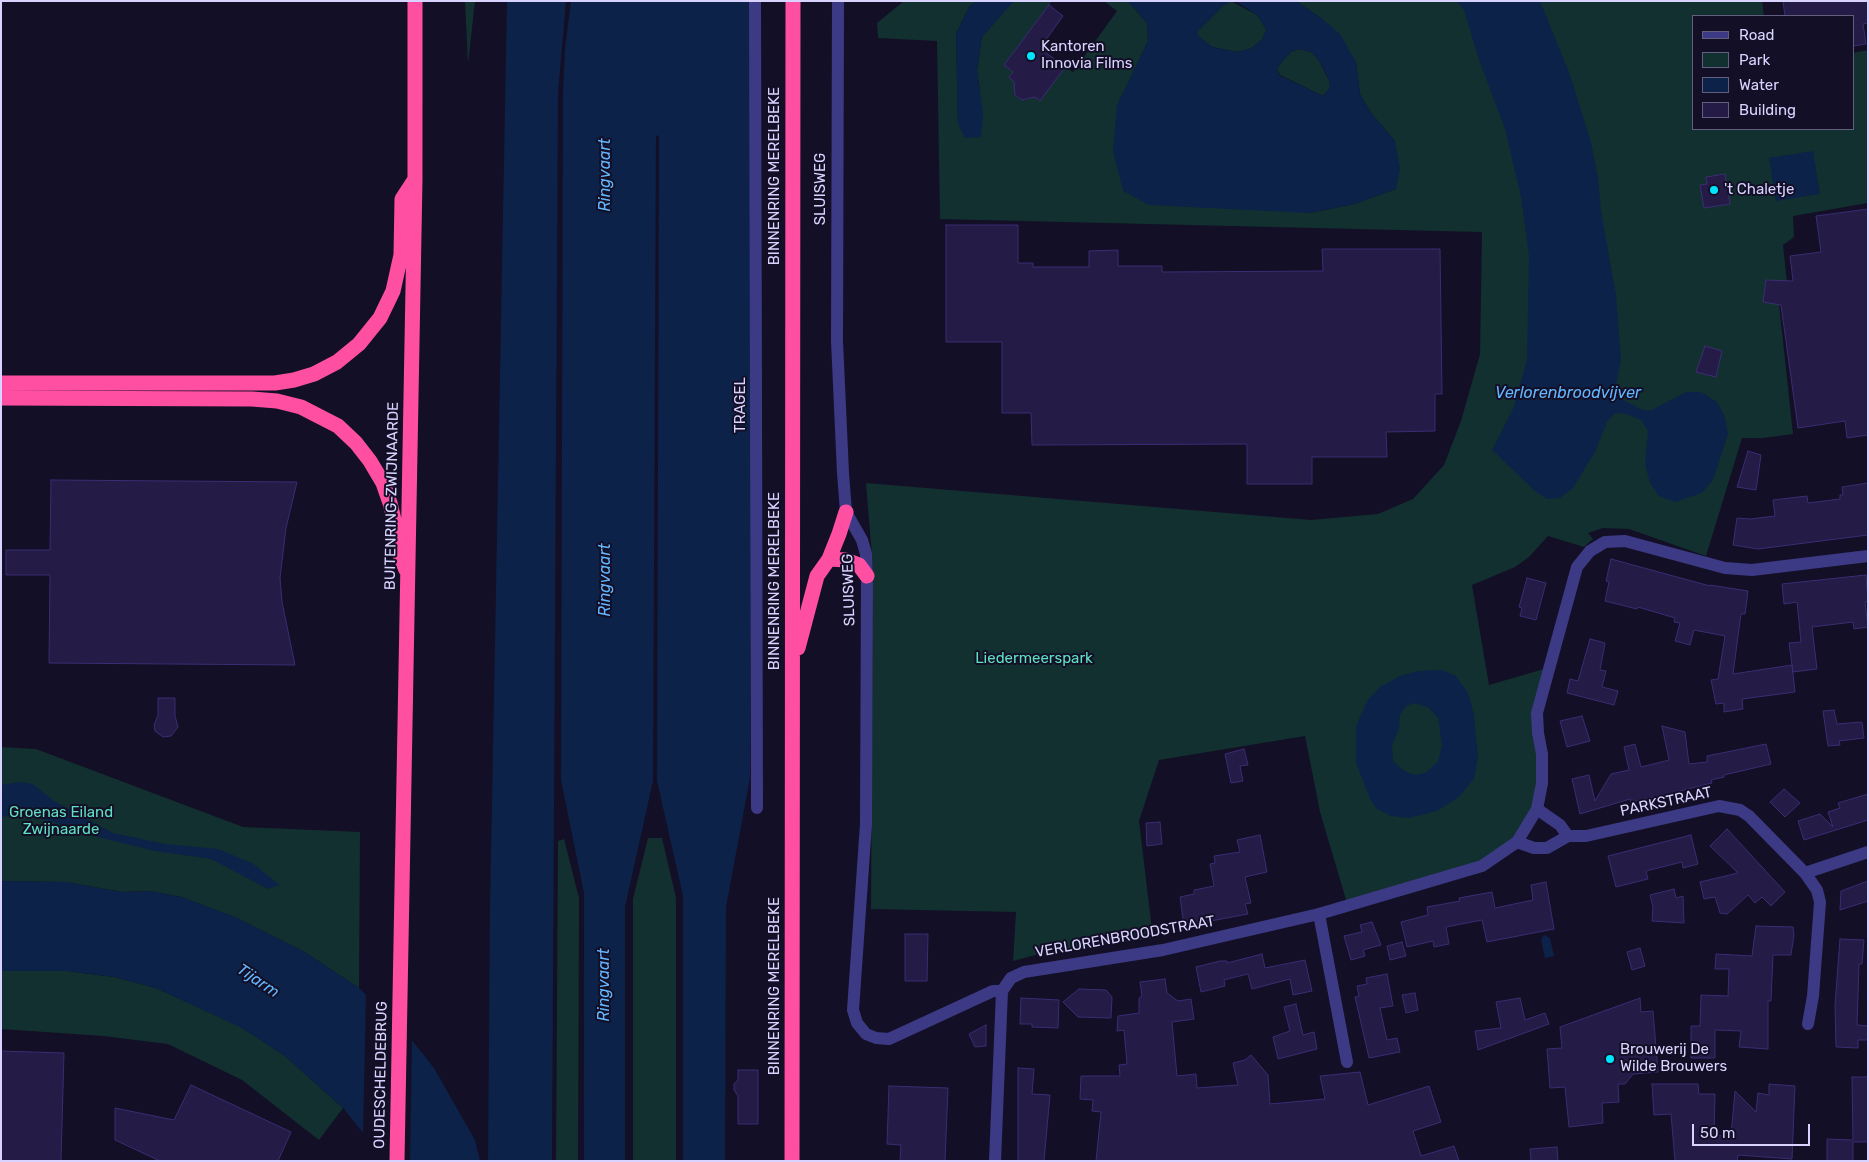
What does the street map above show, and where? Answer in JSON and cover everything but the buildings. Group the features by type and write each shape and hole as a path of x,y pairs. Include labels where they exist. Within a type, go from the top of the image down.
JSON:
{"highway":[{"name":"BUITENRING-ZWIJNAARDE","path":"400,991 415,179 415,1"},
{"name":"BINNENRING MERELBEKE","path":"792,1161 793,1"},
{"path":"1,383 275,383 314,374 337,362 359,344 380,318 393,291 401,256 402,199 415,179"},
{"path":"1,398 252,399 277,401 316,414 338,426 356,443 370,461 383,483 396,524 397,548 408,573"},
{"path":"793,669 817,576 828,558 846,512"},
{"path":"828,558 846,560 859,565 866,576"},
{"name":"OUDESCHELDEBRUG","path":"397,1161 400,991"},
{"path":"792,1116 802,1161"}],"street":[{"name":"TRAGEL","path":"756,1 757,808"},
{"name":"SLUISWEG","path":"838,1 837,341 846,512 862,540 866,554 866,824 853,1010 857,1023 866,1034 876,1038 889,1038"},
{"name":"VERLORENBROODSTRAAT","path":"889,1038 993,992 1002,991 1012,978 1024,972 1162,950 1319,914 1482,866 1517,842 1537,809 1542,773 1537,713 1577,567 1590,551 1605,542 1625,541 1725,568 1752,570 1868,556"},
{"name":"PARKSTRAAT","path":"1517,842 1534,848 1547,848 1568,836 1586,836 1719,806 1731,807 1750,816 1805,873 1817,890 1820,902 1813,996 1808,1024"},
{"path":"1537,809 1560,825 1568,836"},
{"path":"1805,873 1868,852"},
{"path":"1319,914 1347,1062"},
{"path":"994,1161 1002,991"}],"green space":[{"path":"465,1 475,1 468,64"},
{"name":"Liedermeerspark","path":"904,1 976,1 969,7 956,34 958,124 980,91 977,70 982,37 1012,2 1052,1 1004,65 1013,72 1009,77 1016,83 1014,91 1018,98 1026,100 1033,96 1040,100 1065,67 1073,72 1117,11 1104,1 1128,1 1147,23 1148,41 1134,71 1310,213 1354,204 1396,189 1395,141 1371,113 1360,94 1356,62 1321,18 1296,1 1762,1 1764,15 1692,15 1692,130 1854,130 1854,53 1868,50 1868,203 1793,216 1794,237 1783,245 1789,302 1779,304 1793,434 1763,438 1742,438 1706,556 1629,529 1603,528 1588,533 1593,539 1584,547 1548,536 1529,557 1515,567 1472,585 1489,685 1544,669 1534,808 1514,840 1480,863 1347,903 1320,812 1305,736 1159,760 1139,821 1153,938 1039,954 1013,961 1016,912 871,909 873,569 866,483 1311,520 1378,514 1413,499 1444,465 1461,421 1480,354 1482,232 940,219 937,41 878,38 877,23"},
{"path":"1231,1 1257,15 1266,29 1263,39 1250,49 1237,52 1212,47 1198,36 1198,31 1224,5"},
{"path":"1299,49 1311,52 1318,59 1329,80 1330,88 1323,96 1280,75 1277,70 1291,52"},
{"name":"Groenas Eiland Zwijnaarde","path":"1,747 36,749 243,827 360,832 359,988 303,951 237,918 181,897 150,891 122,892 65,882 1,881"},
{"path":"648,838 662,838 676,898 676,1161 633,1161 633,899"},
{"path":"564,839 579,898 578,1161 556,1161 558,841"},
{"path":"1,971 68,971 114,977 156,988 241,1027 285,1056 343,1108 319,1140 242,1080 168,1044 103,1036 1,1029"}],"water":[{"path":"507,1 566,1 558,93 552,1161 488,1161 490,907"},
{"name":"Ringvaart","path":"571,1 749,1 752,223 750,778 726,907 725,1161 683,1161 683,896 657,781 659,137 656,135 653,781 625,907 625,1161 584,1161 584,893 561,780 563,93 565,48"},
{"path":"976,1 1014,1 982,37 977,70 983,114 981,137 965,138 958,124 956,34 969,7"},
{"path":"1128,1 1231,1 1224,5 1198,31 1198,36 1212,47 1236,52 1250,49 1263,39 1266,29 1257,15 1235,1 1296,1 1340,34 1356,62 1360,94 1371,113 1395,141 1400,169 1396,189 1354,204 1310,213 1149,205 1123,191 1113,151 1117,105 1148,41 1147,23","holes":["1299,49 1311,52 1318,59 1329,79 1330,88 1323,96 1279,75 1277,70 1291,52"]},
{"name":"Verlorenbroodvijver","path":"1456,1 1540,1 1569,72 1591,142 1616,295 1621,359 1616,386 1621,399 1643,410 1652,410 1686,392 1701,392 1717,402 1725,417 1728,434 1713,480 1702,493 1675,502 1659,496 1650,483 1645,464 1648,431 1641,420 1627,414 1615,413 1607,422 1595,452 1573,488 1560,498 1547,499 1535,491 1492,450 1513,409 1527,360 1529,255 1521,197 1505,129 1479,60 1464,10"},
{"path":"1813,151 1820,194 1776,201 1769,158"},
{"path":"1442,670 1456,676 1468,693 1474,715 1478,757 1474,779 1459,797 1437,811 1408,818 1391,816 1377,809 1370,799 1356,763 1356,726 1367,701 1380,687 1400,676 1419,671","holes":["1415,703 1429,708 1438,718 1442,745 1438,762 1425,773 1414,775 1403,770 1393,761 1392,745 1399,729 1400,715 1406,706"]},
{"path":"20,782 33,784 54,801 113,833 165,844 218,849 252,863 280,885 268,889 211,859 155,851 94,836 48,820 17,815 1,817 1,785"},
{"name":"Tijarm","path":"1,881 65,882 122,892 151,891 181,897 237,918 303,951 359,988 407,1034 434,1068 475,1140 480,1161 380,1161 364,1134 343,1108 285,1056 240,1027 156,988 114,977 68,971 1,971"},
{"path":"1544,935 1550,938 1554,956 1545,958 1541,940"}],"pier":[{"path":"366,991 412,1036 410,1161 377,1161 363,1138"}],"place":[{"name":"Kantoren Innovia Films","path":"1031,56"},
{"name":"'t Chaletje","path":"1714,190"},
{"name":"Brouwerij De Wilde Brouwers","path":"1610,1059"}]}
